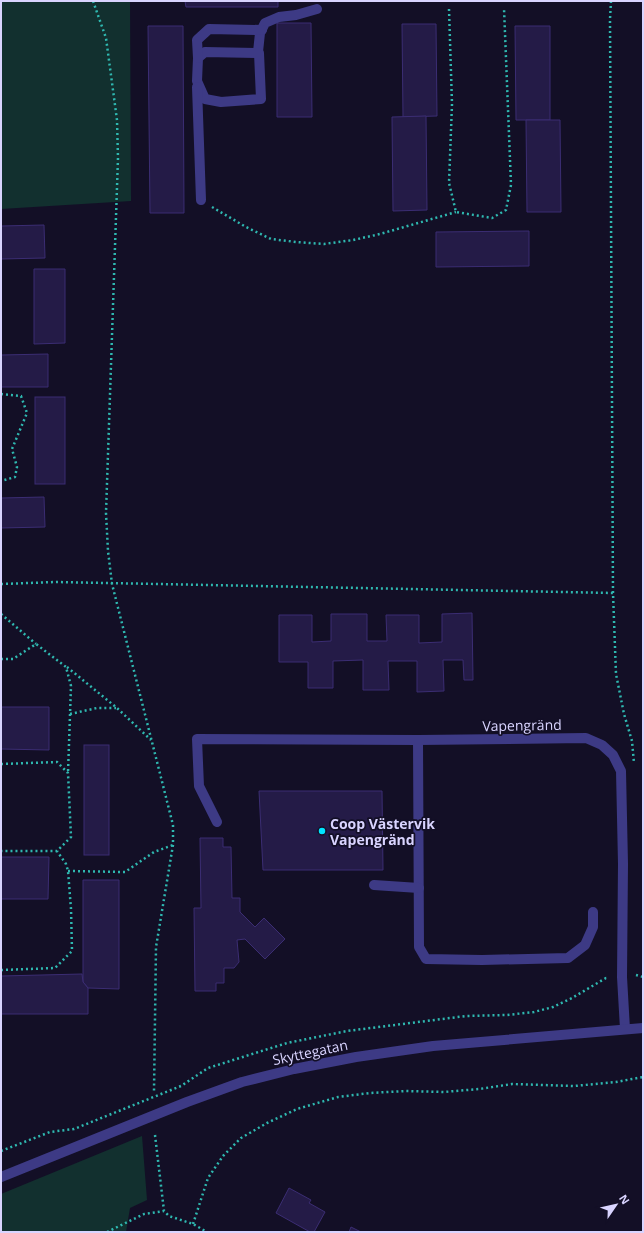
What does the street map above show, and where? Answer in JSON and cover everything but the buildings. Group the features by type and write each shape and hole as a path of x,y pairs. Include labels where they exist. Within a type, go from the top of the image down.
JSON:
{"street":[{"path":"197,81 205,99 221,102 261,99 259,53 260,33 266,23 279,17 296,15 317,9"},
{"path":"201,200 197,81 198,58 196,40 209,28 262,30"},
{"path":"198,58 205,52 259,53"},
{"name":"Vapengränd","path":"217,822 199,786 197,739 418,740 586,738 602,745 613,755 621,771 623,864 622,977 625,1029"},
{"path":"418,740 419,947 426,959 482,960 568,958 585,945 593,927 593,912"},
{"path":"374,885 419,888"},
{"name":"Skyttegatan","path":"1,1177 194,1099 242,1082 294,1069 356,1056 433,1046 643,1028"}],"path":[{"path":"94,1 106,38 117,120 118,158 106,513 108,551 112,584 173,825 173,845 156,947 154,1091"},
{"path":"1,584 56,582 613,593 611,1"},
{"path":"201,200 246,227 271,238 324,244 380,234 456,212 492,218 506,210 511,185 504,8"},
{"path":"449,9 452,104 449,183 456,212"},
{"path":"1,394 22,396 27,413 12,449 17,467 15,477 1,481"},
{"path":"1,614 36,644 117,708 152,740"},
{"path":"1,659 12,659 36,644"},
{"path":"1,851 57,851 71,837 68,773 70,686 66,667"},
{"path":"70,714 97,708 117,708"},
{"path":"1,764 57,762 68,773"},
{"path":"68,871 125,872 154,852 173,845"},
{"path":"1,970 54,968 72,951 68,871 66,864 57,851"},
{"path":"637,975 643,977"},
{"path":"193,1224 208,1178 223,1156 241,1138 267,1123 297,1109 338,1097 370,1093 479,1090 512,1084 574,1086 616,1082 643,1077"},
{"path":"156,1135 164,1211 169,1216 193,1224 207,1232"},
{"path":"107,1232 144,1214 164,1211"}],"green space":[{"path":"1,1 130,1 131,201 1,209"},
{"path":"142,1136 147,1200 130,1208 126,1232 1,1232 1,1194"}],"place":[{"name":"Coop Västervik Vapengränd","path":"322,831"}]}
